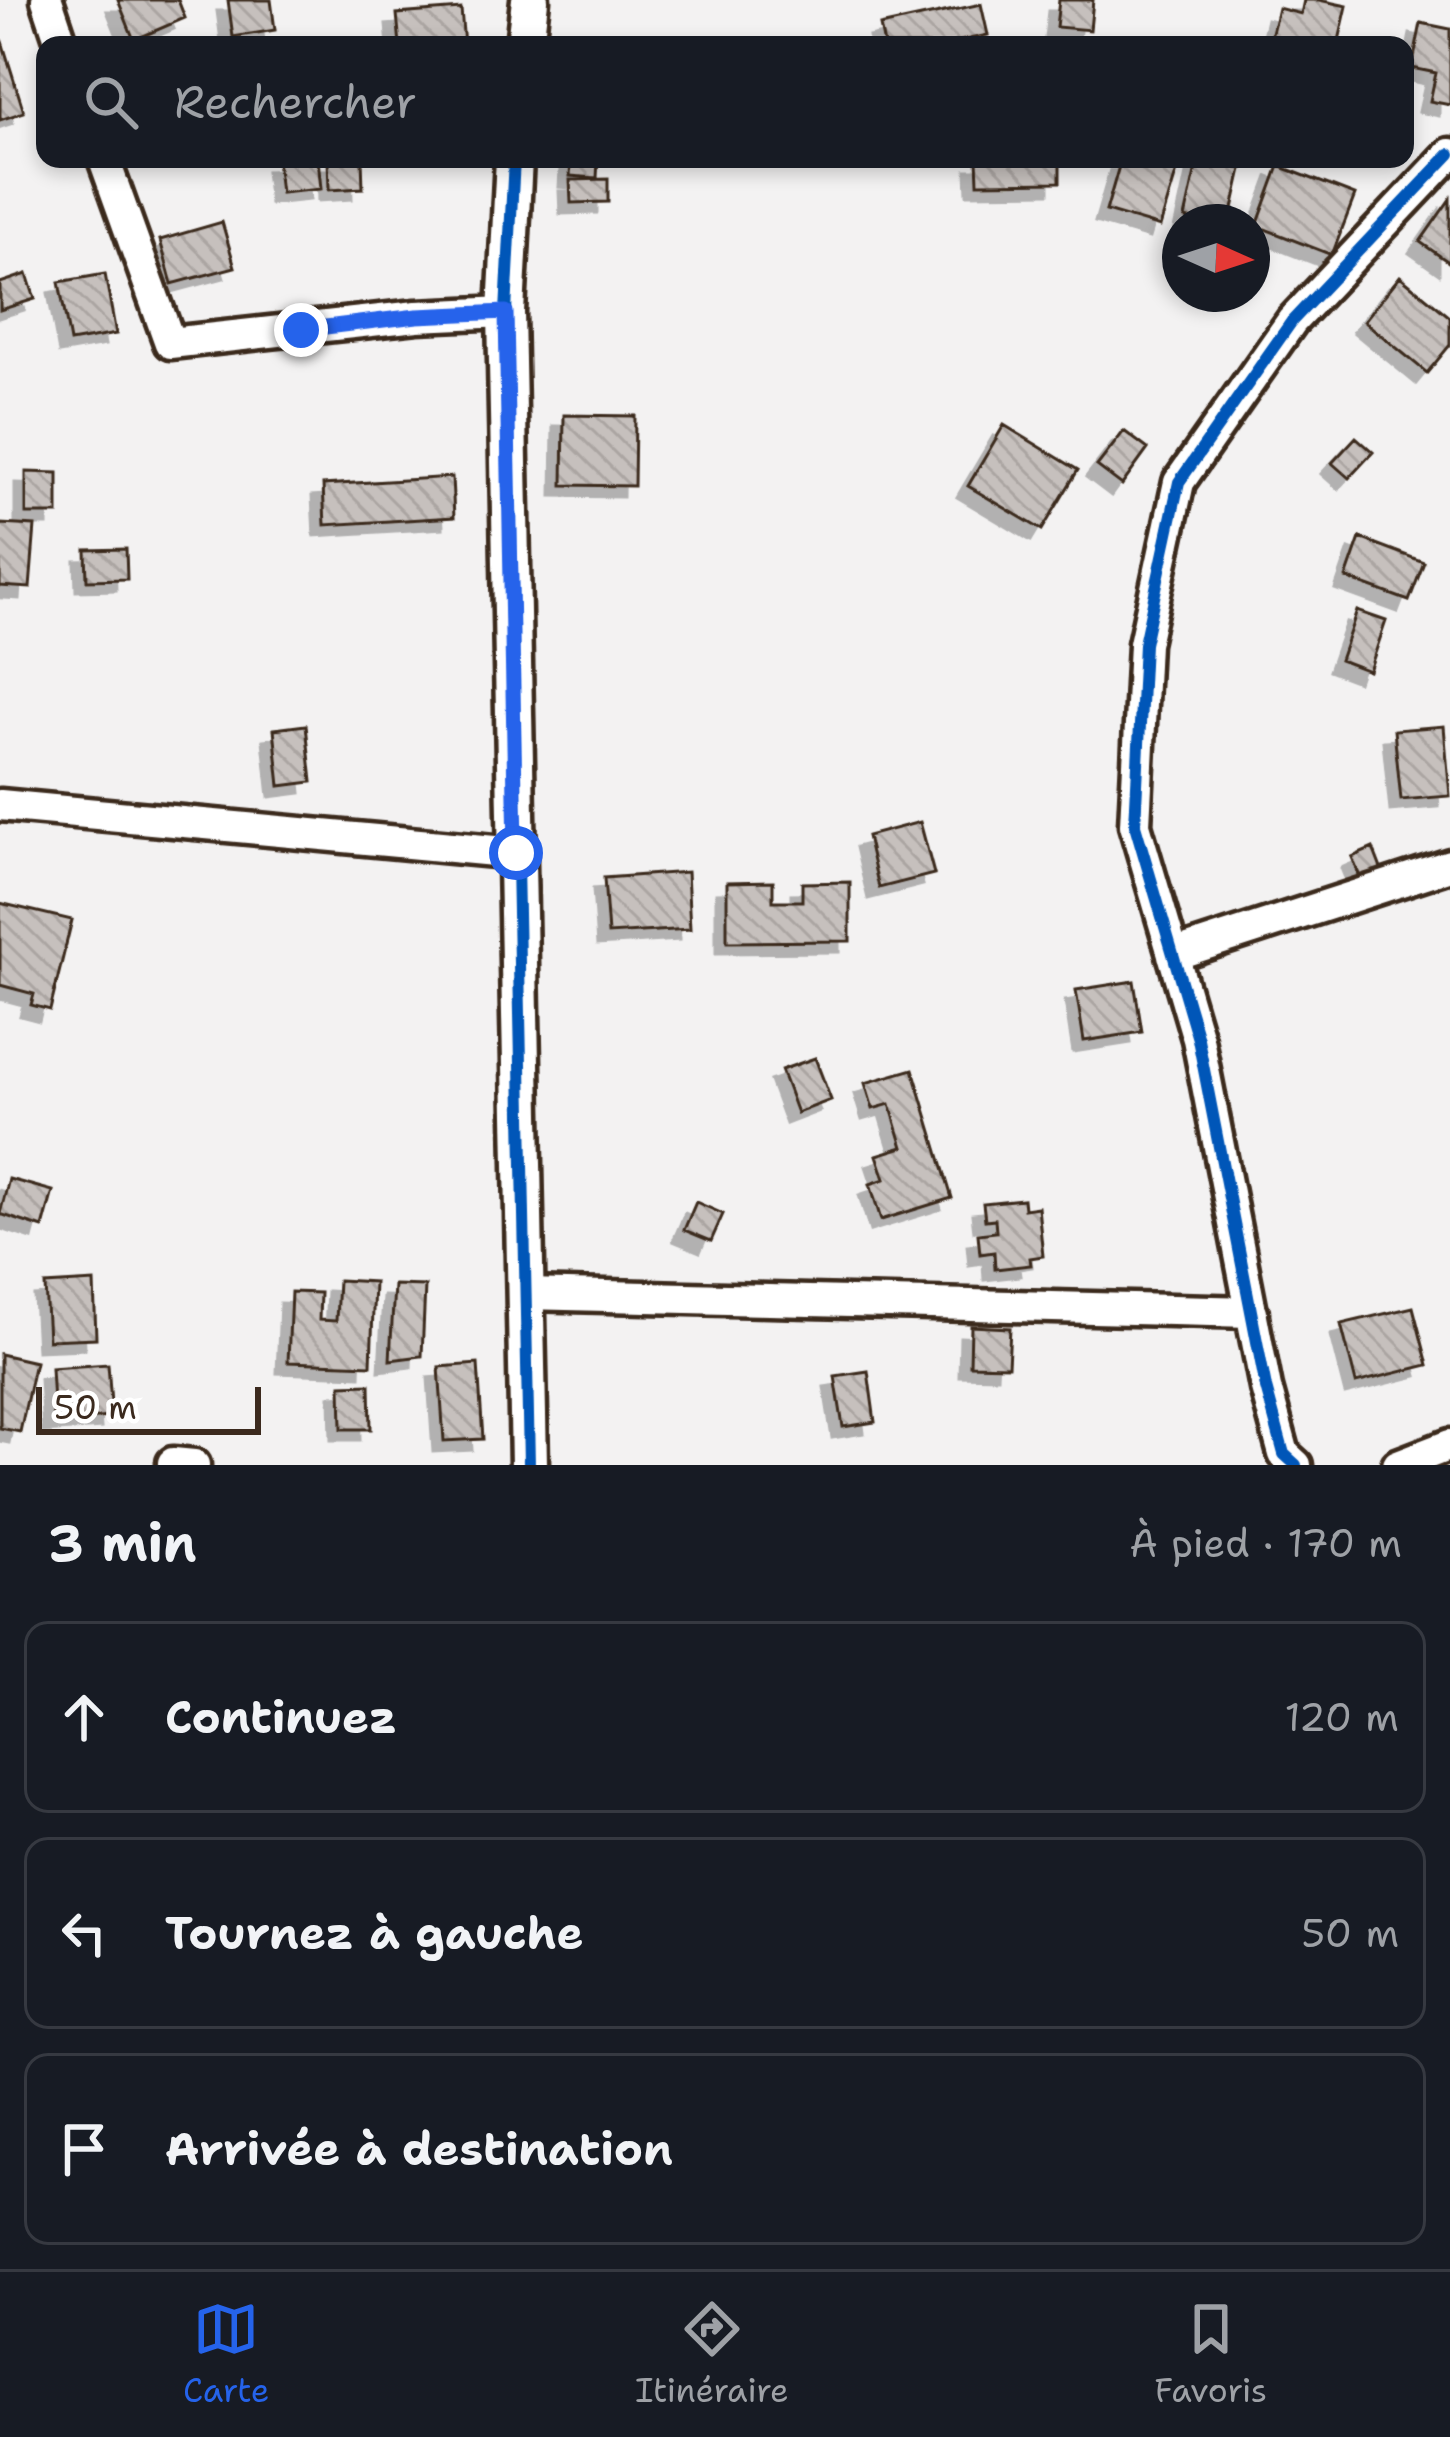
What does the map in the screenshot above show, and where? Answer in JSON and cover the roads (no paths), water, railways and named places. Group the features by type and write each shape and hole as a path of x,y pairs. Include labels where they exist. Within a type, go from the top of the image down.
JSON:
{"street":[{"path":"46,0 59,36"},
{"path":"526,36 530,0"},
{"path":"1296,1465 1284,1454 1267,1388 1198,1039 1135,825 1144,644 1179,482 1292,321 1450,154"},
{"path":"107,168 170,343 417,316 506,312"},
{"path":"514,168 506,312 529,1465"},
{"path":"0,805 516,853"},
{"path":"1173,955 1450,865"},
{"path":"526,1294 1252,1312"},
{"path":"1398,1465 1450,1445"}]}
